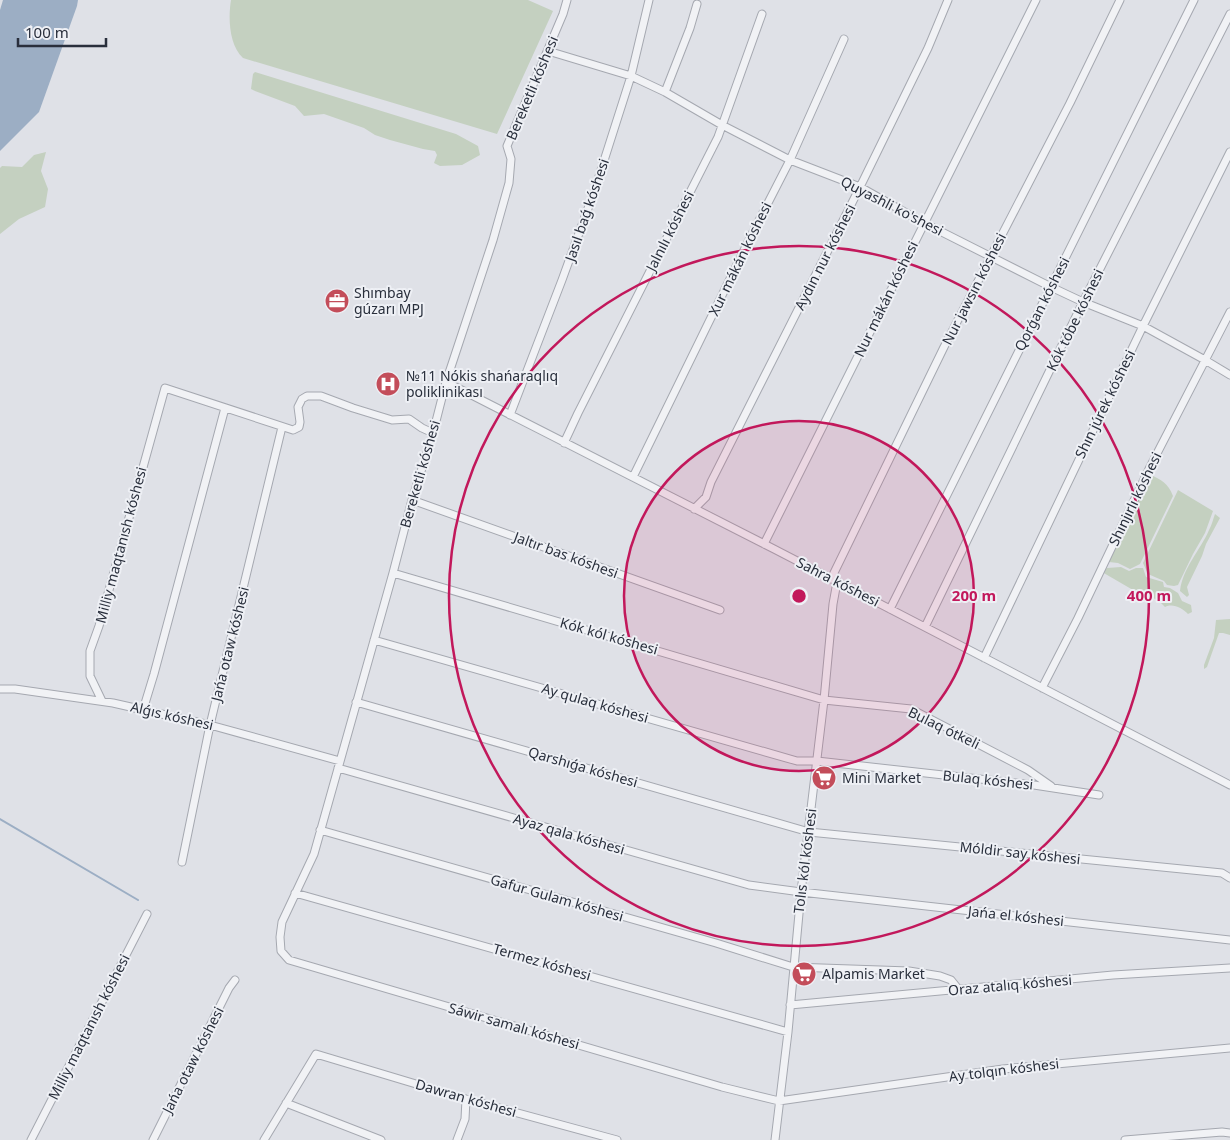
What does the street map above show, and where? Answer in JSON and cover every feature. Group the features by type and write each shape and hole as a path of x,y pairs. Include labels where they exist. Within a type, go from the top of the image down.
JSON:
{"street":[{"name":"Bereketli kóshesi","path":"282,922 314,854 446,382 493,240 509,183 511,159 507,146 548,51 567,0"},
{"name":"Jasıl baǵ kóshesi","path":"510,415 594,192 631,76 649,0"},
{"name":"Aydın nur kóshesi","path":"694,509 706,497 711,482 928,48 948,0"},
{"name":"Nur mákán kóshesi","path":"764,544 1036,0"},
{"name":"Nur jawsın kóshesi","path":"834,580 944,347 1070,103 1120,0"},
{"name":"Qorǵan kóshesi","path":"890,609 1194,0"},
{"path":"665,92 690,28 696,4"},
{"name":"Jalnılı kóshesi","path":"564,443 718,137 762,14"},
{"name":"Kók tóbe kóshesi","path":"925,627 1083,302 1230,14"},
{"name":"Xur mákán kóshesi","path":"633,477 790,160 844,39"},
{"name":"Quyashli ko'shesi","path":"548,51 631,76 665,92 722,125 790,160 860,187 924,223 1051,287 1142,326 1230,375"},
{"name":"Shın júrek kóshesi","path":"984,658 1142,326 1230,152"},
{"name":"Shınjırlı kóshesi","path":"1042,688 1078,618 1150,467 1230,312"},
{"name":"Sahra kóshesi","path":"446,382 1230,785"},
{"name":"Milliy maqtanısh kóshesi","path":"102,701 90,676 90,651 100,626 165,388 225,408"},
{"path":"143,710 225,408 293,430 299,427 298,407 302,399 307,396 321,396 392,420 409,419 433,433"},
{"name":"Jańa otaw kóshesi","path":"182,862 210,725 282,427"},
{"name":"Jaltır bas kóshesi","path":"412,500 720,610"},
{"name":"Kók kól kóshesi","path":"393,573 824,700"},
{"name":"Tolıs kól kóshesi","path":"775,1140 824,700 834,580"},
{"name":"Ay qulaq kóshesi","path":"374,640 797,761 817,761"},
{"name":"Alǵıs kóshesi","path":"0,690 15,689 102,701 143,710 210,725 339,765"},
{"name":"Bulaq ótkeli","path":"824,700 910,709 1028,770 1054,788"},
{"name":"Qarshıǵa kóshesi","path":"356,702 809,832"},
{"name":"Bulaq kóshesi","path":"817,761 1054,788 1099,795"},
{"name":"Ayaz qala kóshesi","path":"339,765 750,885 802,892"},
{"name":"Gafur Gulam kóshesi","path":"320,830 716,943 793,967 909,971 940,976 951,980 959,990"},
{"name":"Móldir say kóshesi","path":"809,832 1222,874 1230,878"},
{"name":"Jańa el kóshesi","path":"802,892 1230,940"},
{"name":"Termez kóshesi","path":"296,893 788,1032"},
{"name":"Milliy maqtanısh kóshesi","path":"31,1140 147,914"},
{"name":"Sáwir samalı kóshesi","path":"282,922 281,951 289,960 722,1087 779,1101"},
{"name":"Oraz atalıq kóshesi","path":"790,1005 1113,975 1230,968"},
{"name":"Jańa otaw kóshesi","path":"153,1140 229,988 235,980"},
{"name":"Ay tolqın kóshesi","path":"779,1101 1003,1069 1230,1048"},
{"name":"Dawran kóshesi","path":"286,1103 316,1054 466,1099 617,1140"},
{"path":"457,1140 465,1119 466,1099"},
{"path":"264,1140 286,1103 381,1140"},
{"path":"1125,1140 1222,1132 1230,1134"}],"green space":[{"path":"231,0 528,0 553,11 497,134 243,58 238,53 232,39"},
{"path":"255,72 456,134 478,146 480,155 462,165 440,166 434,163 437,155 435,151 375,135 364,128 324,114 304,116 295,106 251,89"},
{"path":"46,152 41,171 48,189 45,207 19,219 0,234 0,168 2,166 22,167 34,155"},
{"path":"1149,474 1164,482 1173,496 1140,564 1130,569 1118,563 1109,562"},
{"path":"1178,490 1213,511 1205,533 1178,585 1174,586 1167,585 1164,581 1148,574 1143,563"},
{"path":"1215,514 1220,518 1187,587 1189,595 1187,597 1180,591 1182,582 1188,567 1210,528"},
{"path":"1121,567 1129,571 1143,568 1146,577 1163,582 1164,587 1178,593 1182,601 1191,605 1192,612 1188,614 1174,606 1165,607 1143,591 1133,590 1102,572 1107,568"},
{"path":"1230,619 1230,635 1219,633 1207,667 1204,669 1214,638 1216,620"}],"water":[{"path":"3,0 78,0 39,112 0,151 0,10"}],"waterway":[{"path":"0,819 138,900"}],"place":[{"name":"Shımbay gúzarı MPJ","path":"337,301"},
{"name":"№11 Nókis shańaraqlıq poliklinikası","path":"388,384"},
{"name":"Mini Market","path":"824,778"},
{"name":"Alpamis Market","path":"804,974"}]}
